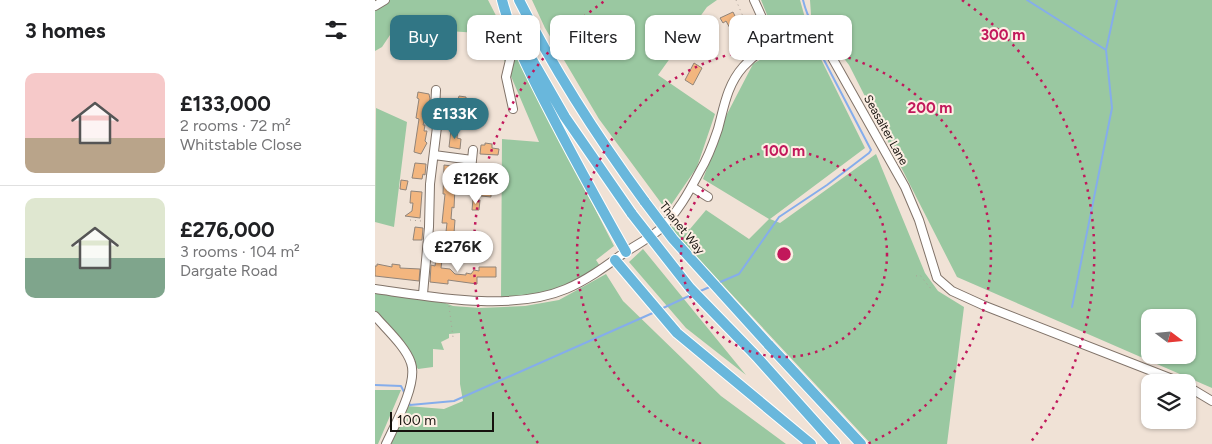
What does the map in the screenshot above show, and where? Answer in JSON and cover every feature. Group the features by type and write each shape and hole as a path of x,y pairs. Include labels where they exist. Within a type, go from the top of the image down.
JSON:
{"highway":[{"path":"502,0 506,15"},
{"path":"502,0 525,47 560,108 632,214 690,288 835,444"},
{"name":"Thanet Way","path":"519,0 578,106 606,148 673,239 861,444"},
{"path":"525,60 580,170 626,252"},
{"path":"615,260 677,333 811,444"}],"street":[{"path":"375,6 385,0"},
{"path":"754,0 761,15"},
{"path":"510,60 506,77 513,109"},
{"name":"Seasalter Lane","path":"375,289 502,301 538,298 575,284 615,260 659,229 671,218 692,187 712,146 731,85 743,67 750,60"},
{"name":"Seasalter Lane","path":"833,60 905,187 919,220 935,274 940,282"},
{"path":"423,294 430,184 437,126 435,109 436,90"},
{"path":"473,150 471,170 474,177"},
{"path":"434,155 472,160"},
{"path":"692,187 708,197"},
{"path":"940,282 969,300 1160,374"},
{"path":"375,316 399,344 411,362 411,379 406,397 386,444"},
{"path":"1196,391 1212,400"}],"path":[{"path":"736,0 743,15"},
{"path":"410,220 429,222"},
{"path":"916,276 920,276 930,288 940,282"},
{"path":"447,297 453,337"}],"green space":[{"path":"375,0 488,0 496,15 467,15 467,32 457,32 457,15 390,15 390,35 382,47 375,51"},
{"path":"532,0 717,0 707,7 701,15 645,15 645,60 669,60 658,75 715,114 697,167 667,211 599,119 564,60 635,60 635,15 550,15 550,36"},
{"path":"761,0 800,0 804,15 767,15"},
{"path":"810,0 1212,0 1212,388 1196,381 1196,374 1180,374 1157,364 1196,364 1196,309 1141,309 1141,357 957,277 845,60 852,60 852,15 811,15"},
{"path":"504,60 519,60 614,246 596,260 600,266 570,283 551,291 533,295 501,298 502,139 539,142"},
{"path":"759,60 821,60 865,148 770,219 780,223 876,154 925,273 938,291 964,307 947,444 871,444 668,226 690,229 706,210 749,239 769,219 703,179 726,116 753,64"},
{"path":"376,108 407,122 394,227 375,222"},
{"path":"643,249 746,375 686,328 629,262"},
{"path":"606,274 623,301 721,396 786,444 390,444 407,406 444,409 463,401 460,384 460,333 449,334 449,338 441,342 444,350 433,349 433,367 418,369 375,312 375,293 445,303 453,306 480,308 525,306 559,300"},
{"path":"375,390 401,390 378,444 375,444"}],"building":[{"path":"733,12 734,15 729,15 729,26 726,21 723,23 720,18"},
{"path":"694,63 702,68 693,85 685,80"},
{"path":"418,92 429,94 430,99 423,125 425,125 424,131 427,131 425,141 427,143 421,154 414,152 419,119 416,118 419,99 417,98"},
{"path":"459,96 466,97 467,108 456,106"},
{"path":"458,117 469,117 469,126 457,125"},
{"path":"451,130 458,131 457,138 461,139 460,149 449,147"},
{"path":"485,143 492,144 492,148 499,149 498,155 480,154 481,145 485,145"},
{"path":"415,163 426,164 425,175 423,174 422,179 412,178"},
{"path":"444,165 452,166 449,184 451,184 451,188 455,188 454,208 452,207 451,219 455,220 454,233 456,234 455,243 451,243 450,249 444,249 447,223 442,223 445,194 443,194"},
{"path":"487,178 493,179 493,194 491,193 491,197 481,196 482,186 486,186"},
{"path":"401,180 408,181 406,190 400,189"},
{"path":"411,191 422,192 420,218 405,216 412,211 413,203 410,203"},
{"path":"473,199 480,200 479,210 472,210"},
{"path":"415,227 423,228 422,240 413,240"},
{"path":"437,251 443,252 441,268 450,269 455,274 466,275 466,273 471,274 474,270 479,271 479,267 496,267 496,277 477,277 477,284 448,280 448,284 430,282 431,265 435,266"},
{"path":"377,264 392,267 392,264 400,265 400,268 420,269 419,281 375,276 375,266"}],"waterway":[{"path":"803,0 808,15"},
{"path":"1027,0 1106,50"},
{"path":"1072,307 1112,108 1106,50 1117,0"},
{"path":"718,283 739,274 779,217 827,185 871,150 824,60"},
{"path":"698,292 712,286"},
{"path":"661,309 691,295"},
{"path":"408,401 410,405 454,401 655,312"},
{"path":"375,385 401,386 405,394"}]}
